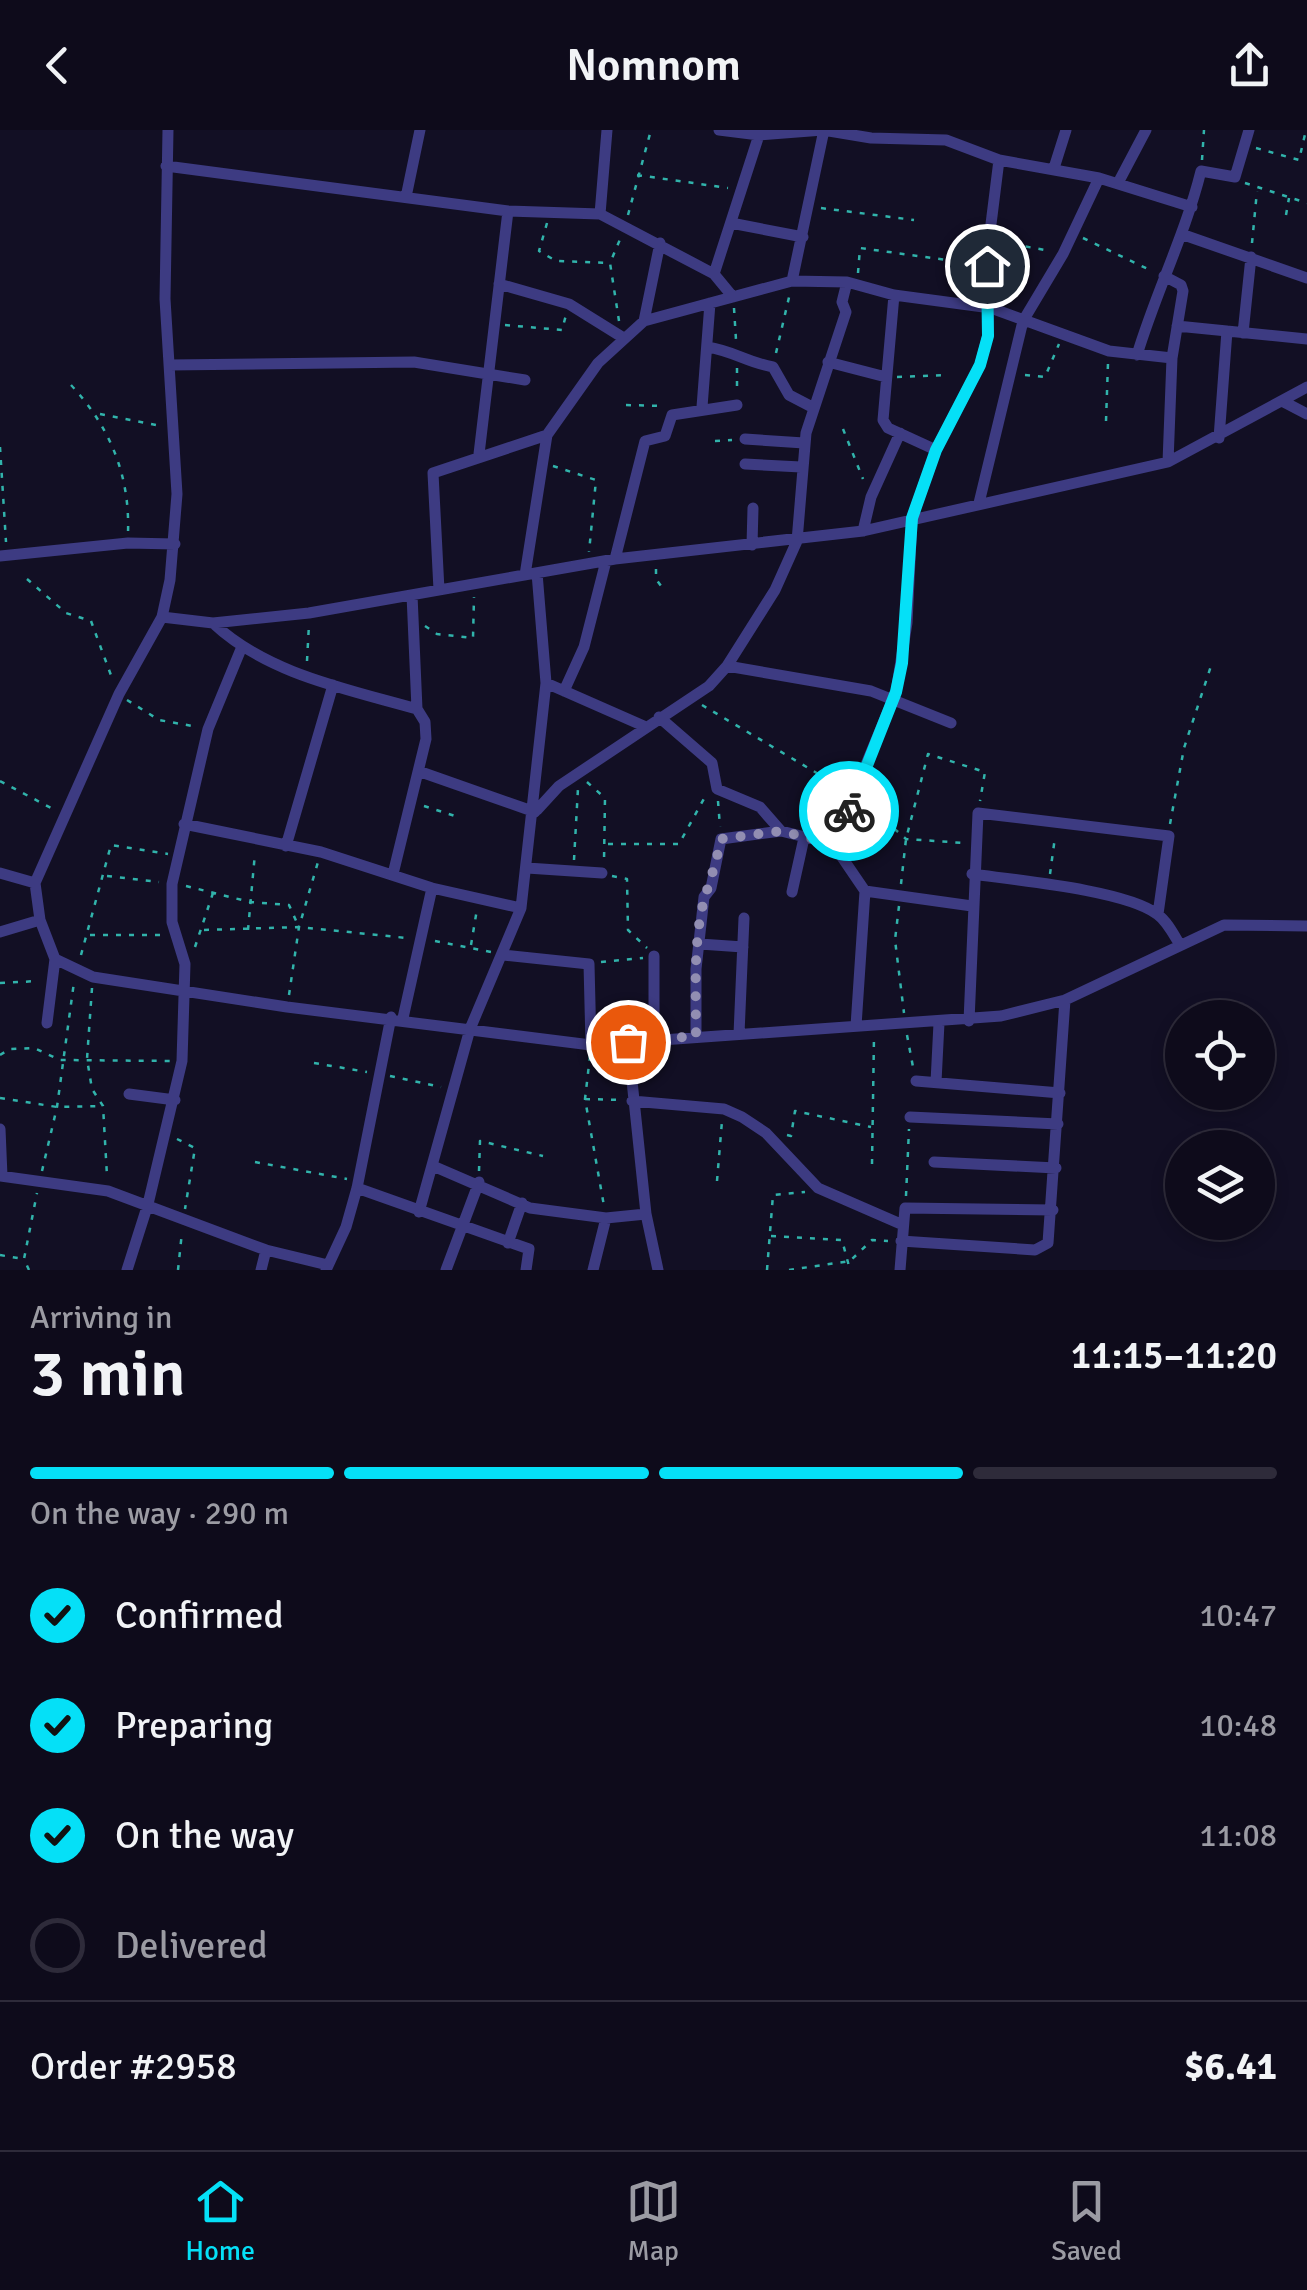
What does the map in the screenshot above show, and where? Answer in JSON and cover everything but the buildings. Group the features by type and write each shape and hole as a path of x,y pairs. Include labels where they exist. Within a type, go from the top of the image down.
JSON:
{"street":[{"path":"47,1023 55,958 40,920 35,883 119,694 162,616 175,544 168,130"},
{"path":"406,197 420,130"},
{"path":"600,214 607,130"},
{"path":"719,130 759,135 824,130 871,138 894,133 947,135 999,160 1099,178 1192,208"},
{"path":"792,281 824,130"},
{"path":"1054,168 1066,130"},
{"path":"1118,183 1146,130"},
{"path":"1137,355 1164,276 1184,235 1202,171 1235,177 1249,130"},
{"path":"714,274 759,135"},
{"path":"833,844 856,796 892,700 905,643 912,518 936,450 980,365 991,308 988,240 999,160"},
{"path":"166,166 508,211 600,214 626,224 714,274 733,297"},
{"path":"979,503 1023,321 1063,254 1099,178"},
{"path":"479,454 508,211"},
{"path":"732,223 803,236"},
{"path":"1184,235 1307,278"},
{"path":"644,320 660,242"},
{"path":"1243,333 1251,257"},
{"path":"1164,276 1182,287 1172,358 1168,462"},
{"path":"420,1212 470,1029 522,908 546,684 531,574 547,435 622,337 644,320 792,281 852,283 894,295 991,308 1109,351 1172,358"},
{"path":"535,812 558,786 659,717 692,700 727,666 775,590 797,541 804,443 846,312 842,302 852,283"},
{"path":"499,284 570,304 622,337"},
{"path":"894,295 883,420 936,450"},
{"path":"702,407 710,303"},
{"path":"1177,326 1307,339"},
{"path":"1219,438 1227,331"},
{"path":"707,348 736,352 748,363 773,367 788,396 814,408"},
{"path":"169,365 414,362 524,380"},
{"path":"828,362 886,377"},
{"path":"162,616 214,623 309,613 610,560 863,531 979,503 1129,474 1168,462 1219,438 1307,387"},
{"path":"1284,402 1307,414"},
{"path":"564,692 584,647 637,484 643,444 665,436 672,415 702,407 737,405"},
{"path":"863,531 871,497 900,433"},
{"path":"439,590 433,473 479,454 547,435"},
{"path":"745,438 804,443"},
{"path":"744,464 801,467"},
{"path":"752,545 753,508"},
{"path":"4,556 128,543 175,544"},
{"path":"393,874 421,772 426,730 418,709 412,595"},
{"path":"214,623 241,649 333,685 418,709"},
{"path":"127,1270 148,1204 182,1061 185,964 170,904 172,884 208,729 241,649"},
{"path":"727,666 839,685 951,723"},
{"path":"546,684 646,727"},
{"path":"286,846 333,685"},
{"path":"659,717 712,763 715,786 760,807 781,831"},
{"path":"421,772 535,812"},
{"path":"968,1021 972,874 978,812 1169,836 1158,914"},
{"path":"184,824 321,852 432,888 522,908"},
{"path":"696,1036 704,897 712,885 721,839 781,831 833,844 865,891 856,1026"},
{"path":"792,892 804,838"},
{"path":"527,868 602,873"},
{"path":"0,873 35,883"},
{"path":"972,874 1129,903 1158,914 1180,946"},
{"path":"0,1129 1,1176 108,1191 183,1221 327,1268 346,1226 358,1185 380,1074 432,888"},
{"path":"865,891 900,899 972,906"},
{"path":"739,1034 744,918"},
{"path":"0,932 40,920"},
{"path":"55,958 76,972 93,977 288,1007 592,1045 968,1021 1065,1000 1224,925 1307,926"},
{"path":"700,944 743,947"},
{"path":"503,955 586,962 591,967 592,1045"},
{"path":"654,956 654,1040"},
{"path":"900,1241 1042,1249 1050,1235 1053,1210 1065,1000"},
{"path":"936,1082 939,1023"},
{"path":"628,1042 646,1214 658,1270"},
{"path":"916,1081 1060,1094"},
{"path":"129,1094 175,1100"},
{"path":"632,1101 724,1110 766,1133 818,1188 903,1225"},
{"path":"910,1117 1058,1124"},
{"path":"934,1162 1056,1168"},
{"path":"433,1166 479,1182 522,1204 606,1218 646,1214"},
{"path":"446,1270 479,1182"},
{"path":"358,1185 461,1228 530,1249 526,1270"},
{"path":"508,1243 522,1204"},
{"path":"900,1270 905,1208 1053,1210"},
{"path":"593,1270 606,1218"},
{"path":"261,1270 266,1250"}],"path":[{"path":"622,337 610,263 626,224 651,130"},
{"path":"1202,171 1204,130"},
{"path":"1246,145 1298,160 1306,130"},
{"path":"636,175 744,190"},
{"path":"1251,257 1257,190 1307,203"},
{"path":"1286,215 1289,196"},
{"path":"809,207 914,220"},
{"path":"551,210 539,251 556,261 610,263"},
{"path":"1072,233 1164,276"},
{"path":"988,240 1063,254"},
{"path":"852,283 860,248 987,266"},
{"path":"773,367 792,281"},
{"path":"733,297 737,405"},
{"path":"493,324 562,330 570,304"},
{"path":"1011,373 1044,378 1063,334"},
{"path":"1106,422 1109,351"},
{"path":"886,377 946,375"},
{"path":"71,386 97,413 119,460 129,509 128,543"},
{"path":"97,413 172,429"},
{"path":"843,430 871,497"},
{"path":"715,441 745,438"},
{"path":"0,447 4,556"},
{"path":"542,462 596,480 587,566"},
{"path":"656,554 656,579 664,590"},
{"path":"27,579 66,614 91,622 119,694 159,720 208,729"},
{"path":"416,619 436,634 473,638 474,583"},
{"path":"307,676 309,613"},
{"path":"1169,836 1184,748 1212,663"},
{"path":"692,700 856,796 906,839 974,844"},
{"path":"916,1081 895,940 906,839 928,754 985,772 978,812"},
{"path":"579,774 605,798 602,873 627,880 628,930 654,956"},
{"path":"574,872 579,774"},
{"path":"0,781 63,815"},
{"path":"715,786 721,839"},
{"path":"606,844 679,844 715,786"},
{"path":"412,802 461,818"},
{"path":"1048,885 1057,822"},
{"path":"248,931 256,840"},
{"path":"29,1270 24,1259 56,1106 76,972 111,845 178,856"},
{"path":"288,1007 299,927 321,852"},
{"path":"105,876 172,884 250,902 289,905 299,927"},
{"path":"185,964 204,930 214,892"},
{"path":"471,947 478,899"},
{"path":"204,930 299,927 420,939 503,955"},
{"path":"88,935 176,934"},
{"path":"586,962 654,956"},
{"path":"93,977 87,1058 92,1089 103,1106 108,1191"},
{"path":"0,983 54,980"},
{"path":"872,1164 874,1026"},
{"path":"592,1045 585,1099 606,1218"},
{"path":"0,1055 10,1049 34,1048 60,1060 182,1061"},
{"path":"314,1063 452,1089"},
{"path":"0,1098 56,1106 103,1106"},
{"path":"585,1099 632,1101"},
{"path":"717,1181 724,1110"},
{"path":"766,1133 791,1136 796,1111 872,1127"},
{"path":"905,1208 910,1117"},
{"path":"166,1134 195,1148 178,1270"},
{"path":"479,1182 480,1141 543,1156"},
{"path":"255,1162 358,1185"},
{"path":"766,1270 770,1236 842,1240 850,1270"},
{"path":"789,1270 850,1261 872,1240 900,1241"},
{"path":"0,1255 24,1259"}],"way so far":[{"path":"628,1042 696,1036 696,969 704,897 712,885 721,839 781,831 833,844 849,811"}],"route":[{"path":"849,811 896,692 911,568 912,518 936,450 980,365 988,336 991,308 987,266"}]}
